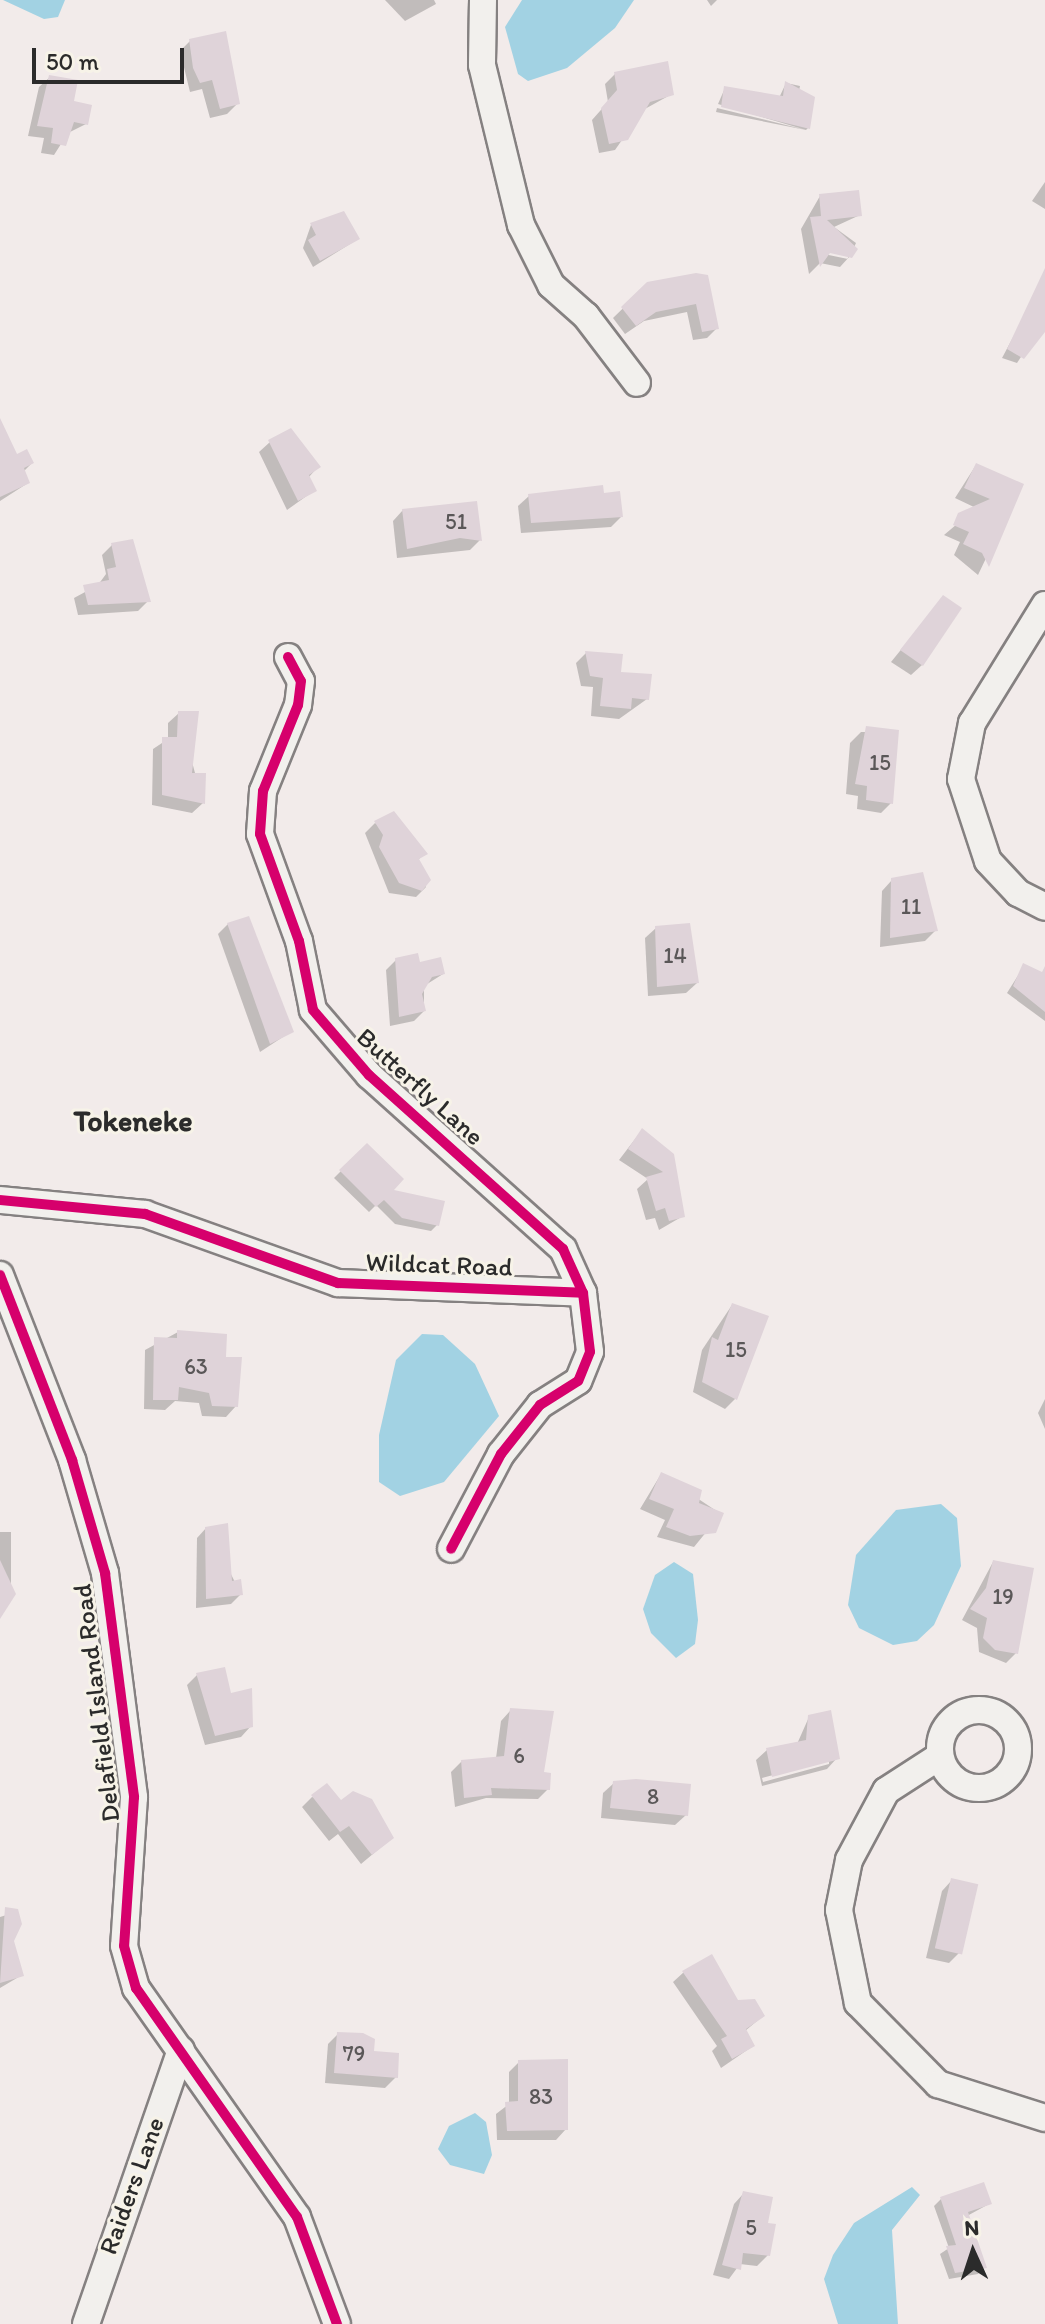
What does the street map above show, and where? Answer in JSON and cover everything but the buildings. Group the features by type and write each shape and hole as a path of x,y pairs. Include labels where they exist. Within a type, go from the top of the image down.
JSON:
{"street":[{"path":"483,0 482,65 521,225 551,285 586,316 637,383"},
{"path":"1045,605 972,723 961,779 988,861 1018,893 1045,907"},
{"name":"Butterfly Lane","path":"288,657 301,681 298,705 263,791 260,834 299,941 313,1010 369,1075 563,1249 583,1293"},
{"name":"Wildcat Road","path":"0,1200 145,1214 338,1283 583,1293"},
{"name":"Delafield Island Road","path":"0,1275 72,1460 105,1573 134,1797 124,1946 136,1988 297,2217 337,2324"},
{"path":"451,1549 501,1454 540,1405 578,1381 590,1352 583,1293"},
{"path":"940,1756 886,1791 849,1860 839,1910 858,2003 938,2084 1045,2118"},
{"name":"Raiders Lane","path":"86,2324 181,2050"}],"water":[{"path":"3,0 65,0 58,17 44,19"},
{"path":"522,0 634,0 615,28 567,68 528,81 518,74 505,27"},
{"path":"422,1334 443,1335 475,1364 499,1416 444,1482 400,1496 379,1482 379,1435 396,1360"},
{"path":"941,1504 957,1518 961,1566 934,1625 917,1641 893,1645 859,1628 848,1605 856,1555 896,1510"},
{"path":"674,1562 693,1574 698,1620 695,1644 676,1658 651,1633 643,1609 655,1575"},
{"path":"475,2113 486,2122 492,2155 484,2174 450,2165 438,2149 449,2126"},
{"path":"912,2187 920,2195 892,2230 898,2324 838,2324 824,2279 833,2255 854,2223"}],"cycle path":[{"path":"288,657 301,681 298,705 263,791 260,834 299,941 313,1010 369,1075 563,1249 583,1293"},
{"path":"0,1200 145,1214 338,1283 583,1293 590,1352 578,1381 540,1405 501,1454 451,1549"},
{"path":"0,1275 72,1460 105,1573 134,1797 124,1946 136,1988 297,2217 337,2324"}],"district":[{"name":"Tokeneke","path":"133,1121"}]}
